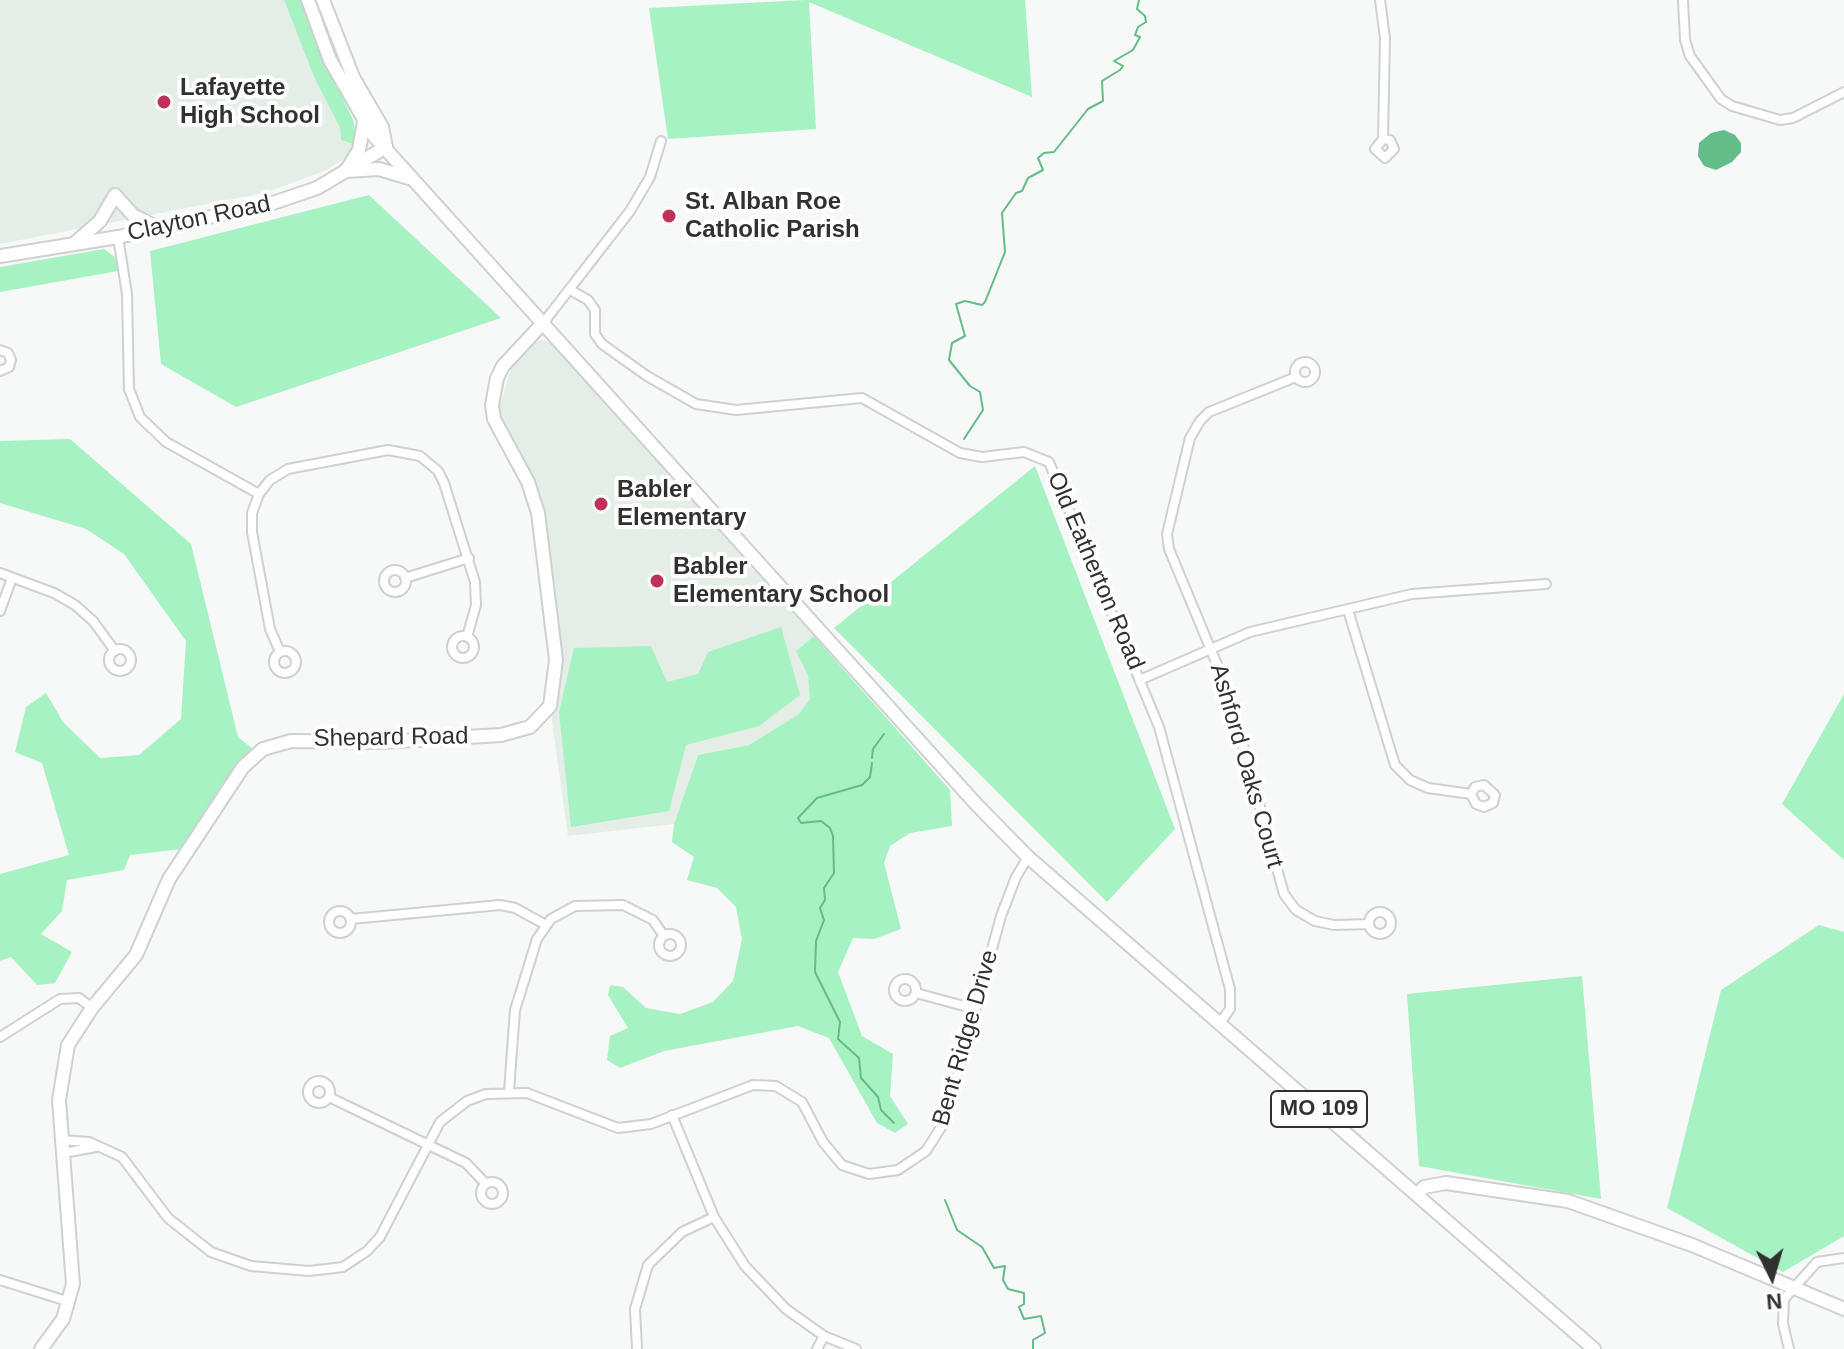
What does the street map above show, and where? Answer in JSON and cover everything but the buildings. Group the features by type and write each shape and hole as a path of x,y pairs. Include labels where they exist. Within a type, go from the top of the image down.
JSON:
{"main road":[{"name":"MO 109","path":"308,0 330,60 364,122 410,178 544,322 923,746 1028,857 1594,1349"},
{"name":"MO 109","path":"323,0 346,63 382,127 386,147"},
{"path":"346,171 359,150 364,122"},
{"name":"Clayton Road","path":"0,256 118,237 270,204 317,188 386,147"},
{"path":"346,171 379,169 410,178"},
{"path":"74,244 100,221 115,195 133,215 158,228"},
{"name":"Shepard Road","path":"41,1349 63,1319 70,1302 74,1267 59,1100 64,1059 72,1036 136,955 169,879 243,767 263,749 291,741 383,742 501,735 530,727 546,712 553,695 556,660 538,513 524,472 494,419 492,405 497,378 503,366 544,322"},
{"path":"1417,1195 1424,1187 1446,1183 1568,1201 1692,1245 1844,1309"}],"street":[{"path":"1380,0 1385,38 1383,139"},
{"path":"1683,0 1685,40 1690,56 1721,99 1732,106 1780,120 1793,118 1844,92"},
{"name":"Shepard Road","path":"544,322 572,291 642,191 661,141"},
{"path":"118,237 127,294 129,389 140,417 166,442 259,494"},
{"name":"Old Eatherton Road","path":"572,291 588,300 595,310 595,334 602,344 647,376 696,404 736,410 862,398 960,453 982,457 1015,451 1041,457 1053,468 1142,679 1159,727 1230,989 1230,1009 1220,1023"},
{"path":"0,350 8,353 11,360 9,367 0,371"},
{"name":"Ashford Oaks Court","path":"1296,377 1209,412 1190,438 1167,534 1169,549 1228,691 1284,894 1296,910 1315,921 1334,925 1369,924"},
{"path":"280,652 270,629 252,532 252,513 259,494 270,480 288,469 388,450 411,452 430,463 441,476 469,558 476,605 467,637"},
{"path":"405,578 469,558"},
{"path":"0,573 75,605 93,621 115,651"},
{"path":"0,611 12,578"},
{"path":"1142,679 1250,632 1412,594 1546,584"},
{"path":"1348,610 1395,765 1419,785 1471,794"},
{"name":"Bent Ridge Drive","path":"63,1146 89,1142 122,1157 168,1218 211,1252 251,1266 309,1271 354,1262 380,1237 440,1122 467,1101 509,1091 527,1093 618,1128 640,1127 745,1087 776,1086 802,1102 823,1142 842,1165 869,1174 898,1170 926,1151 945,1121 1007,897 1028,857"},
{"path":"509,1091 515,1010 537,939 546,925 575,906 616,904 644,913 664,936"},
{"path":"351,919 500,905 515,908 546,925"},
{"path":"916,993 975,1009"},
{"path":"0,1037 60,999 79,998 92,1008"},
{"path":"329,1097 476,1170 486,1184"},
{"path":"672,1115 714,1217 731,1247 772,1297 824,1336 856,1349"},
{"path":"637,1349 636,1301 648,1265 682,1232 714,1217"},
{"path":"1789,1349 1783,1311 1784,1299 1791,1287 1817,1262 1844,1258"},
{"path":"0,1280 70,1302"},
{"path":"817,1349 824,1336"}],"shaded area":[{"name":"Lafayette High School","path":"0,0 284,0 314,77 340,128 341,140 356,145 349,156 325,171 264,193 0,244"},
{"path":"284,0 305,0 320,50 354,122 356,145 341,140 340,128 314,77"},
{"path":"805,0 1025,0 1032,97 809,2 816,129 668,139 649,8"},
{"path":"1724,130 1735,135 1741,143 1741,152 1732,162 1716,170 1704,166 1698,156 1699,143 1711,133"},
{"path":"369,195 501,318 236,407 161,364 150,251"},
{"path":"104,249 116,258 118,271 0,292 0,267"},
{"name":"Babler Elementary School","path":"542,340 553,344 814,636 796,651 808,676 810,699 799,714 749,745 698,755 674,824 568,836 551,715 560,683 559,653 543,525 503,424 500,406 511,369 533,343"},
{"path":"70,439 191,544 238,737 253,749 182,849 130,855 124,870 67,880 62,911 41,934 72,952 55,983 37,985 11,957 0,961 0,874 69,855 42,763 15,752 26,707 46,693 63,722 100,758 139,755 181,719 186,641 124,554 86,529 0,503 0,441"},
{"path":"1035,466 1175,829 1107,902 834,628"},
{"path":"781,627 800,695 759,726 686,745 669,811 571,827 559,712 574,648 651,646 667,682 698,674 708,652"},
{"path":"814,636 950,790 952,826 910,833 890,846 884,863 901,929 874,939 853,938 838,972 862,1036 893,1054 890,1096 908,1124 895,1133 877,1123 829,1038 798,1026 664,1051 620,1068 607,1060 610,1036 628,1028 608,995 610,985 623,987 646,1008 680,1014 713,1002 733,981 742,939 736,907 717,888 687,880 694,857 672,842 674,824 698,755 749,745 799,714 810,699 808,676 796,651"},
{"path":"1844,694 1844,860 1782,804"},
{"path":"1819,925 1844,932 1844,1236 1783,1272 1667,1208 1721,990"},
{"path":"1582,976 1601,1199 1419,1166 1407,994"}],"waterway":[{"path":"964,439 983,410 980,392 970,386 949,360 952,343 965,336 956,304 965,301 982,305 985,302 1005,252 1002,213 1016,193 1022,191 1028,178 1043,170 1038,158 1044,153 1054,152 1088,109 1103,101 1102,81 1123,66 1114,61 1133,50 1140,37 1135,35 1138,27 1146,22 1145,16 1137,9 1139,0"},
{"path":"872,758 873,749 884,734"},
{"path":"872,763 870,777 862,785 817,798 798,818 801,823 821,821 830,828 833,836 834,873 824,888 825,900 820,908 824,920 816,941 815,972 840,1022 838,1039 859,1058 861,1078 878,1097 881,1110 894,1123"},
{"path":"945,1200 957,1230 982,1247 994,1268 1005,1266 1003,1280 1008,1289 1024,1293 1024,1304 1019,1307 1024,1319 1041,1316 1045,1333 1033,1340 1033,1349"}],"place":[{"name":"Lafayette High School","path":"164,102"},
{"name":"St. Alban Roe Catholic Parish","path":"669,216"},
{"name":"Babler Elementary","path":"601,504"},
{"name":"Babler Elementary School","path":"657,581"}]}
